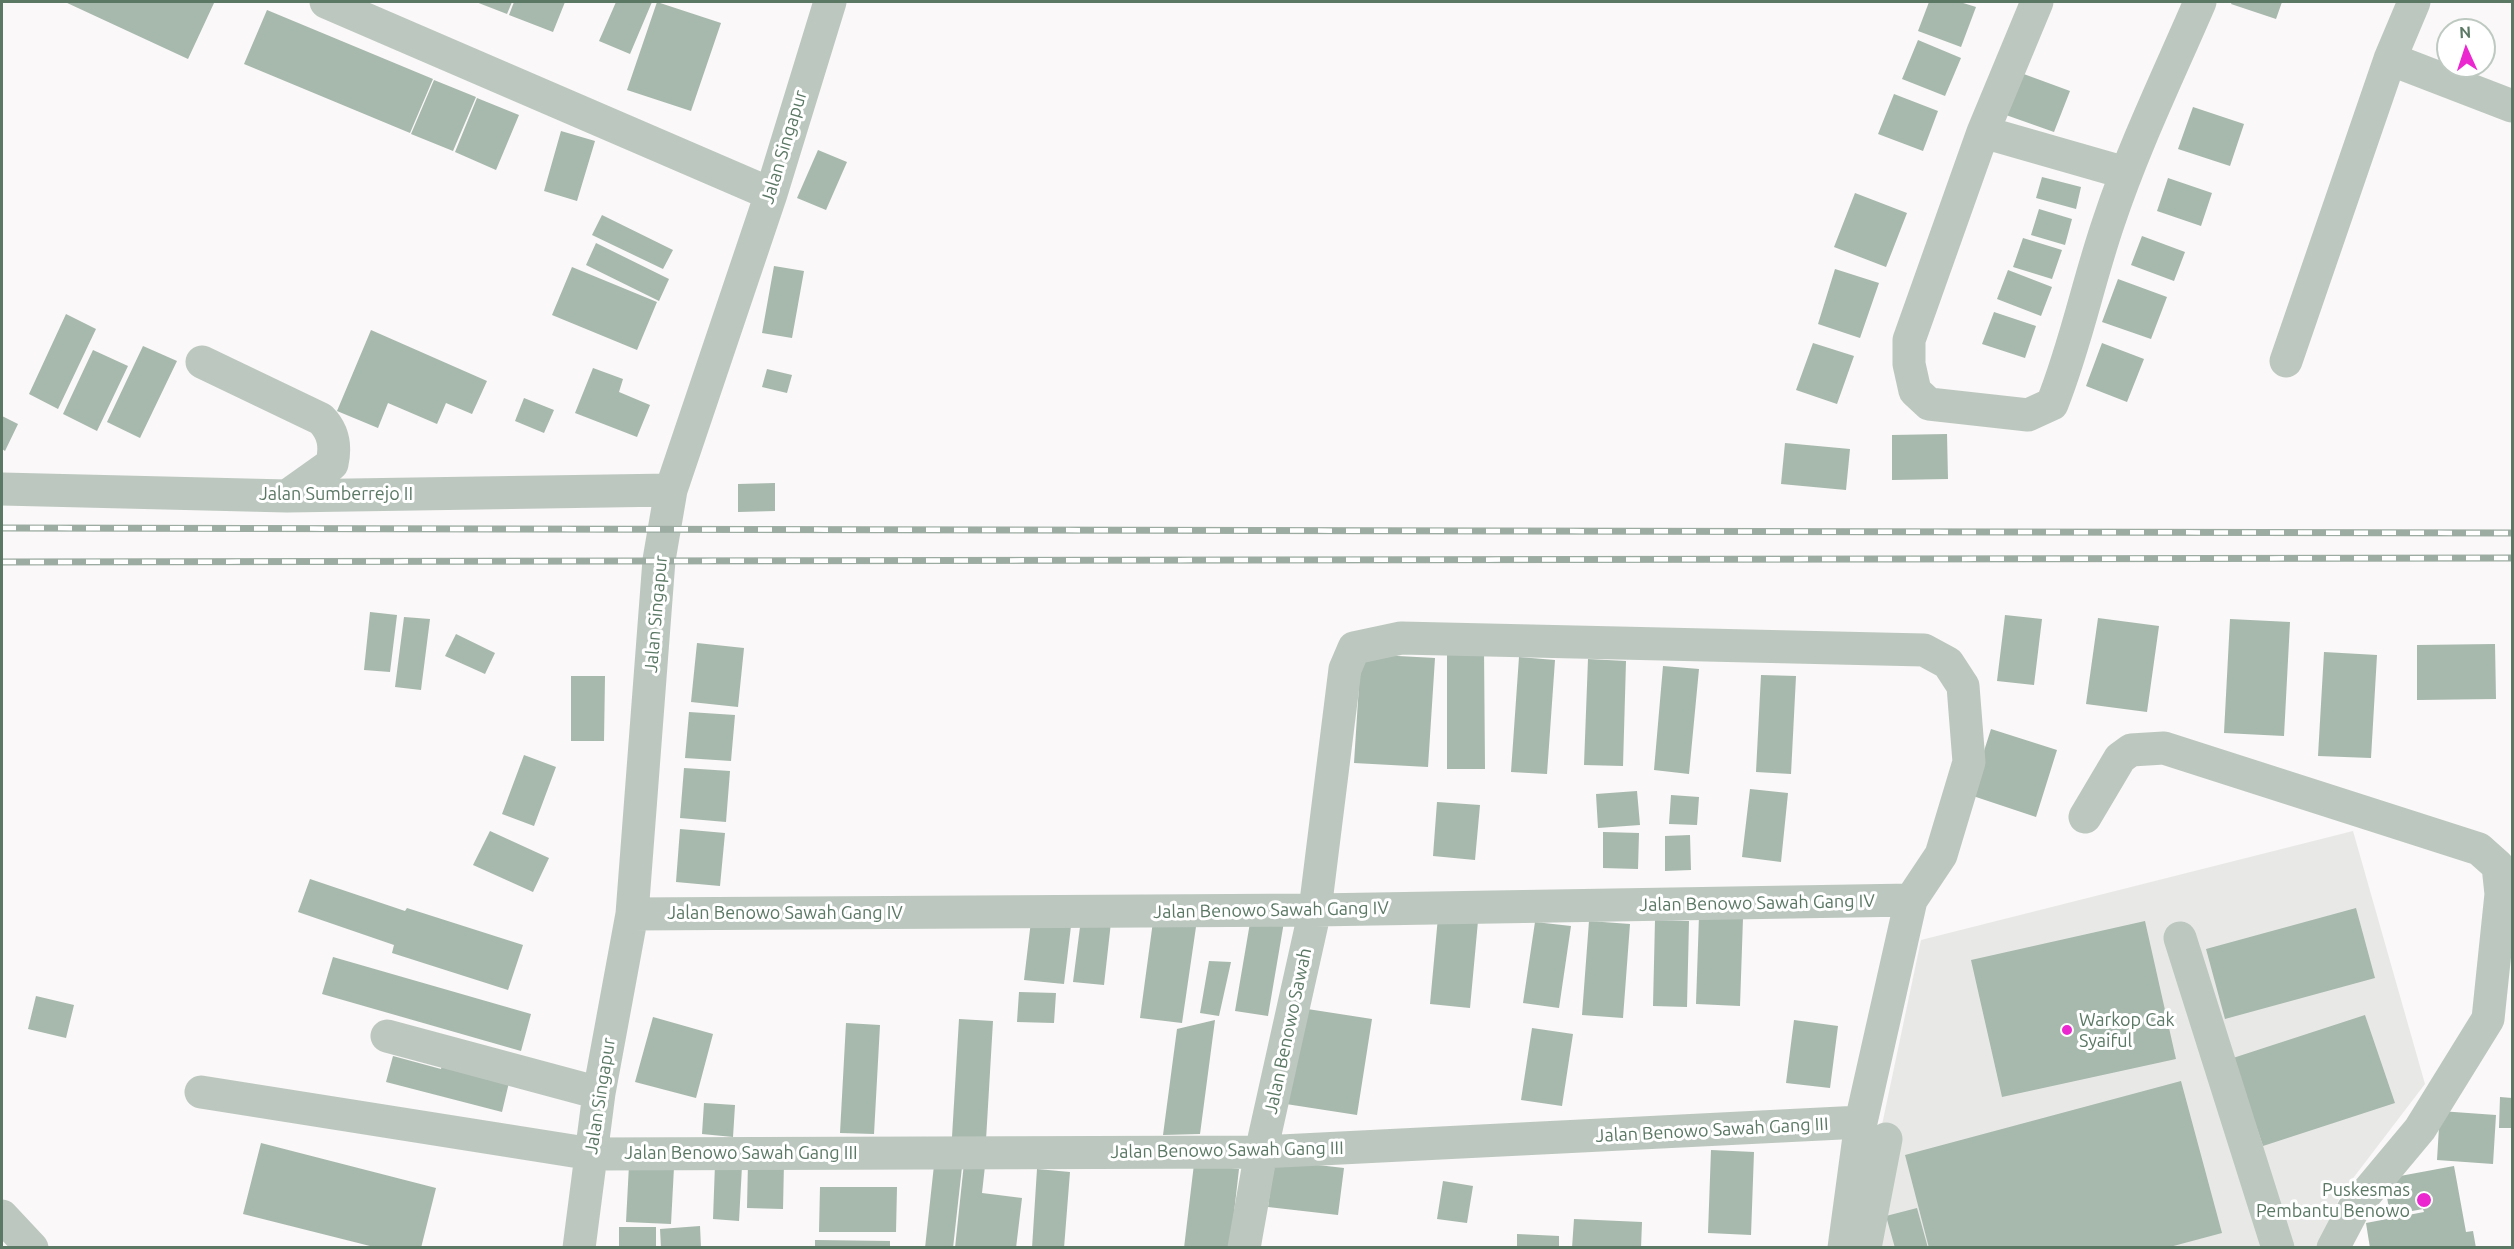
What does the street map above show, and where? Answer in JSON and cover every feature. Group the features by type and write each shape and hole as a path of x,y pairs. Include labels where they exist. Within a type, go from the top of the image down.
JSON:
{"street":[{"path":"326,2 771,194"},
{"name":"Jalan Singapur","path":"579,1248 599,1093 632,914 659,560 671,490 771,194 830,2"},
{"path":"2037,2 1983,132 1909,340 1909,364 1915,391 1929,404 2028,415 2052,404 2068,363 2108,222 2126,173 2200,2"},
{"path":"2286,361 2390,59 2414,2"},
{"path":"2390,59 2512,106"},
{"path":"1983,132 2126,173"},
{"path":"202,362 321,419 331,429 335,451 332,464 287,496"},
{"name":"Jalan Sumberrejo II","path":"2,489 287,496 671,490"},
{"name":"Jalan Benowo Sawah","path":"1244,1248 1261,1152 1314,910 1345,669 1354,648 1401,638 1924,650 1948,663 1963,687 1969,762 1941,855 1911,900"},
{"path":"2085,817 2120,758 2131,750 2164,748 2480,849 2498,866 2501,894 2488,1018 2420,1129 2354,1208 2333,1248"},
{"path":"1865,1248 1874,1131 1911,900"},
{"name":"Jalan Benowo Sawah Gang IV","path":"632,914 1314,910 1911,900"},
{"path":"2180,938 2278,1248"},
{"path":"387,1036 599,1093"},
{"name":"Jalan Benowo Sawah Gang III","path":"201,1092 592,1154 1261,1152 1874,1131"},
{"path":"1844,1248 1874,1131"},
{"path":"2,1216 32,1248"}],"shaded area":[{"path":"2353,831 2425,1084 2341,1194 2319,1247 1856,1248 1921,940"}],"building":[{"path":"65,2 211,2 214,3 188,59"},
{"path":"476,2 512,2 507,14"},
{"path":"514,2 565,2 553,32 509,15"},
{"path":"616,2 652,2 630,54 599,41"},
{"path":"657,2 721,23 691,111 627,90"},
{"path":"1929,2 1960,2 1976,7 1961,47 1918,31"},
{"path":"2232,2 2282,2 2276,19 2231,4"},
{"path":"267,10 433,79 410,133 244,64"},
{"path":"1918,40 1961,58 1945,96 1902,79"},
{"path":"2021,73 2070,91 2054,132 2006,115"},
{"path":"434,80 476,97 453,151 411,134"},
{"path":"1894,94 1938,111 1923,151 1878,134"},
{"path":"477,98 519,115 496,170 455,152"},
{"path":"2193,107 2244,124 2230,166 2178,149"},
{"path":"561,131 595,141 577,201 544,191"},
{"path":"818,150 847,162 826,210 797,198"},
{"path":"2042,177 2081,187 2076,209 2036,198"},
{"path":"2168,178 2212,193 2201,226 2157,211"},
{"path":"1855,193 1907,213 1886,267 1834,247"},
{"path":"2039,209 2072,219 2065,245 2031,235"},
{"path":"602,215 673,250 663,269 592,235"},
{"path":"2142,236 2185,252 2174,281 2131,265"},
{"path":"2023,238 2062,250 2052,279 2013,267"},
{"path":"596,243 669,279 659,301 586,265"},
{"path":"774,266 804,271 792,338 762,333"},
{"path":"572,267 657,302 637,350 552,315"},
{"path":"1835,269 1879,283 1860,338 1818,324"},
{"path":"2008,270 2052,287 2041,316 1997,299"},
{"path":"2118,279 2167,297 2151,339 2102,322"},
{"path":"1994,312 2036,326 2025,358 1982,344"},
{"path":"66,314 96,329 58,409 29,394"},
{"path":"371,330 487,381 472,414 446,403 437,424 388,403 378,428 337,411"},
{"path":"1813,343 1854,356 1837,404 1796,390"},
{"path":"2102,343 2144,359 2127,402 2086,386"},
{"path":"143,346 177,361 140,438 107,422"},
{"path":"93,350 128,366 97,431 63,414"},
{"path":"593,368 623,379 619,392 650,405 637,437 575,413"},
{"path":"767,369 792,375 787,393 762,387"},
{"path":"524,398 554,410 544,433 515,421"},
{"path":"2,416 18,424 5,451 2,449"},
{"path":"1947,434 1948,479 1892,480 1892,435"},
{"path":"1785,443 1850,449 1846,490 1781,484"},
{"path":"775,483 775,511 738,512 738,484"},
{"path":"370,612 397,615 390,672 364,670"},
{"path":"2005,615 2042,619 2034,685 1997,681"},
{"path":"404,617 430,619 421,690 395,687"},
{"path":"2098,618 2159,626 2147,712 2086,704"},
{"path":"2230,619 2290,622 2284,736 2224,733"},
{"path":"456,634 495,653 485,674 445,656"},
{"path":"697,643 744,648 738,707 691,702"},
{"path":"2495,644 2496,699 2417,700 2417,645"},
{"path":"1447,649 1484,649 1485,769 1447,769"},
{"path":"2324,652 2377,655 2371,758 2318,756"},
{"path":"1361,654 1435,658 1428,767 1354,763"},
{"path":"1519,657 1555,660 1547,774 1511,772"},
{"path":"1588,659 1626,661 1623,766 1584,765"},
{"path":"1663,666 1699,669 1689,774 1654,770"},
{"path":"1761,675 1796,676 1791,774 1756,772"},
{"path":"571,676 605,676 604,741 571,741"},
{"path":"689,712 735,715 731,761 685,758"},
{"path":"1991,729 2057,750 2036,817 1970,795"},
{"path":"524,755 556,767 534,826 502,814"},
{"path":"684,768 730,771 726,822 680,818"},
{"path":"1750,789 1788,793 1781,862 1742,857"},
{"path":"1637,791 1640,825 1598,828 1596,794"},
{"path":"1671,795 1699,797 1697,825 1669,824"},
{"path":"1437,802 1480,805 1475,860 1433,856"},
{"path":"680,829 725,833 720,886 676,882"},
{"path":"490,831 549,858 533,892 473,865"},
{"path":"1603,832 1639,833 1638,869 1603,868"},
{"path":"1690,835 1691,870 1665,871 1665,836"},
{"path":"310,879 405,911 407,908 523,945 508,990 392,953 394,945 298,912"},
{"path":"2356,908 2375,978 2225,1019 2206,949"},
{"path":"1252,911 1285,916 1268,1016 1235,1011"},
{"path":"1154,914 1197,920 1182,1023 1140,1018"},
{"path":"1699,916 1743,918 1740,1006 1696,1004"},
{"path":"1438,917 1478,921 1470,1008 1430,1004"},
{"path":"1081,919 1111,922 1104,985 1073,982"},
{"path":"1655,920 1689,921 1687,1007 1653,1006"},
{"path":"1031,921 1071,926 1064,984 1024,980"},
{"path":"1589,921 1630,924 1623,1018 1582,1015"},
{"path":"2145,921 2176,1059 2002,1097 1971,960"},
{"path":"1535,922 1571,926 1559,1008 1523,1003"},
{"path":"333,957 531,1014 521,1051 322,994"},
{"path":"1209,961 1231,962 1219,1016 1200,1013"},
{"path":"1019,992 1056,993 1054,1023 1017,1022"},
{"path":"36,996 74,1005 66,1038 28,1029"},
{"path":"1301,1008 1372,1019 1357,1115 1286,1104"},
{"path":"2365,1015 2395,1103 2263,1146 2233,1058"},
{"path":"653,1017 713,1034 696,1098 635,1082"},
{"path":"959,1019 993,1021 986,1140 952,1137"},
{"path":"1215,1020 1200,1134 1163,1135 1177,1029"},
{"path":"1794,1020 1838,1026 1830,1088 1786,1083"},
{"path":"846,1023 880,1025 874,1134 840,1133"},
{"path":"1532,1028 1573,1034 1562,1106 1521,1100"},
{"path":"393,1056 441,1069 444,1057 511,1074 502,1112 386,1082"},
{"path":"2181,1081 2222,1233 2166,1248 1929,1248 1905,1155"},
{"path":"2500,1097 2512,1098 2512,1128 2499,1128"},
{"path":"704,1103 735,1105 733,1137 702,1134"},
{"path":"2440,1111 2496,1115 2493,1164 2437,1160"},
{"path":"261,1143 436,1188 421,1248 378,1248 243,1214"},
{"path":"1711,1150 1754,1152 1751,1235 1708,1233"},
{"path":"935,1156 963,1158 953,1248 925,1248"},
{"path":"1274,1160 1344,1168 1338,1215 1268,1207"},
{"path":"748,1162 784,1162 783,1209 747,1208"},
{"path":"964,1163 985,1166 982,1193 1022,1198 1016,1248 955,1248"},
{"path":"715,1164 742,1166 739,1221 713,1219"},
{"path":"1194,1164 1239,1169 1230,1248 1184,1248"},
{"path":"629,1165 674,1167 671,1224 626,1222"},
{"name":"Puskesmas Pembantu Benowo","path":"2454,1166 2466,1232 2473,1231 2476,1248 2370,1248 2366,1223 2424,1212 2423,1209 2390,1215 2384,1179"},
{"path":"1037,1169 1070,1172 1064,1248 1032,1248"},
{"path":"1443,1181 1473,1186 1467,1223 1437,1219"},
{"path":"820,1187 897,1187 896,1232 819,1232"},
{"path":"1917,1208 1928,1248 1895,1248 1886,1216"},
{"path":"1574,1219 1642,1222 1641,1248 1572,1248"},
{"path":"700,1226 701,1248 661,1248 660,1229"},
{"path":"619,1227 656,1227 656,1248 619,1248"},
{"path":"1517,1234 1559,1236 1559,1248 1517,1248"},
{"path":"815,1240 890,1241 890,1248 815,1248"}],"railway":[{"path":"2,528 2512,533"},
{"path":"2,562 2512,558"}],"place":[{"name":"Warkop Cak Syaiful","path":"2067,1030"},
{"name":"Puskesmas Pembantu Benowo","path":"2424,1200"}]}
